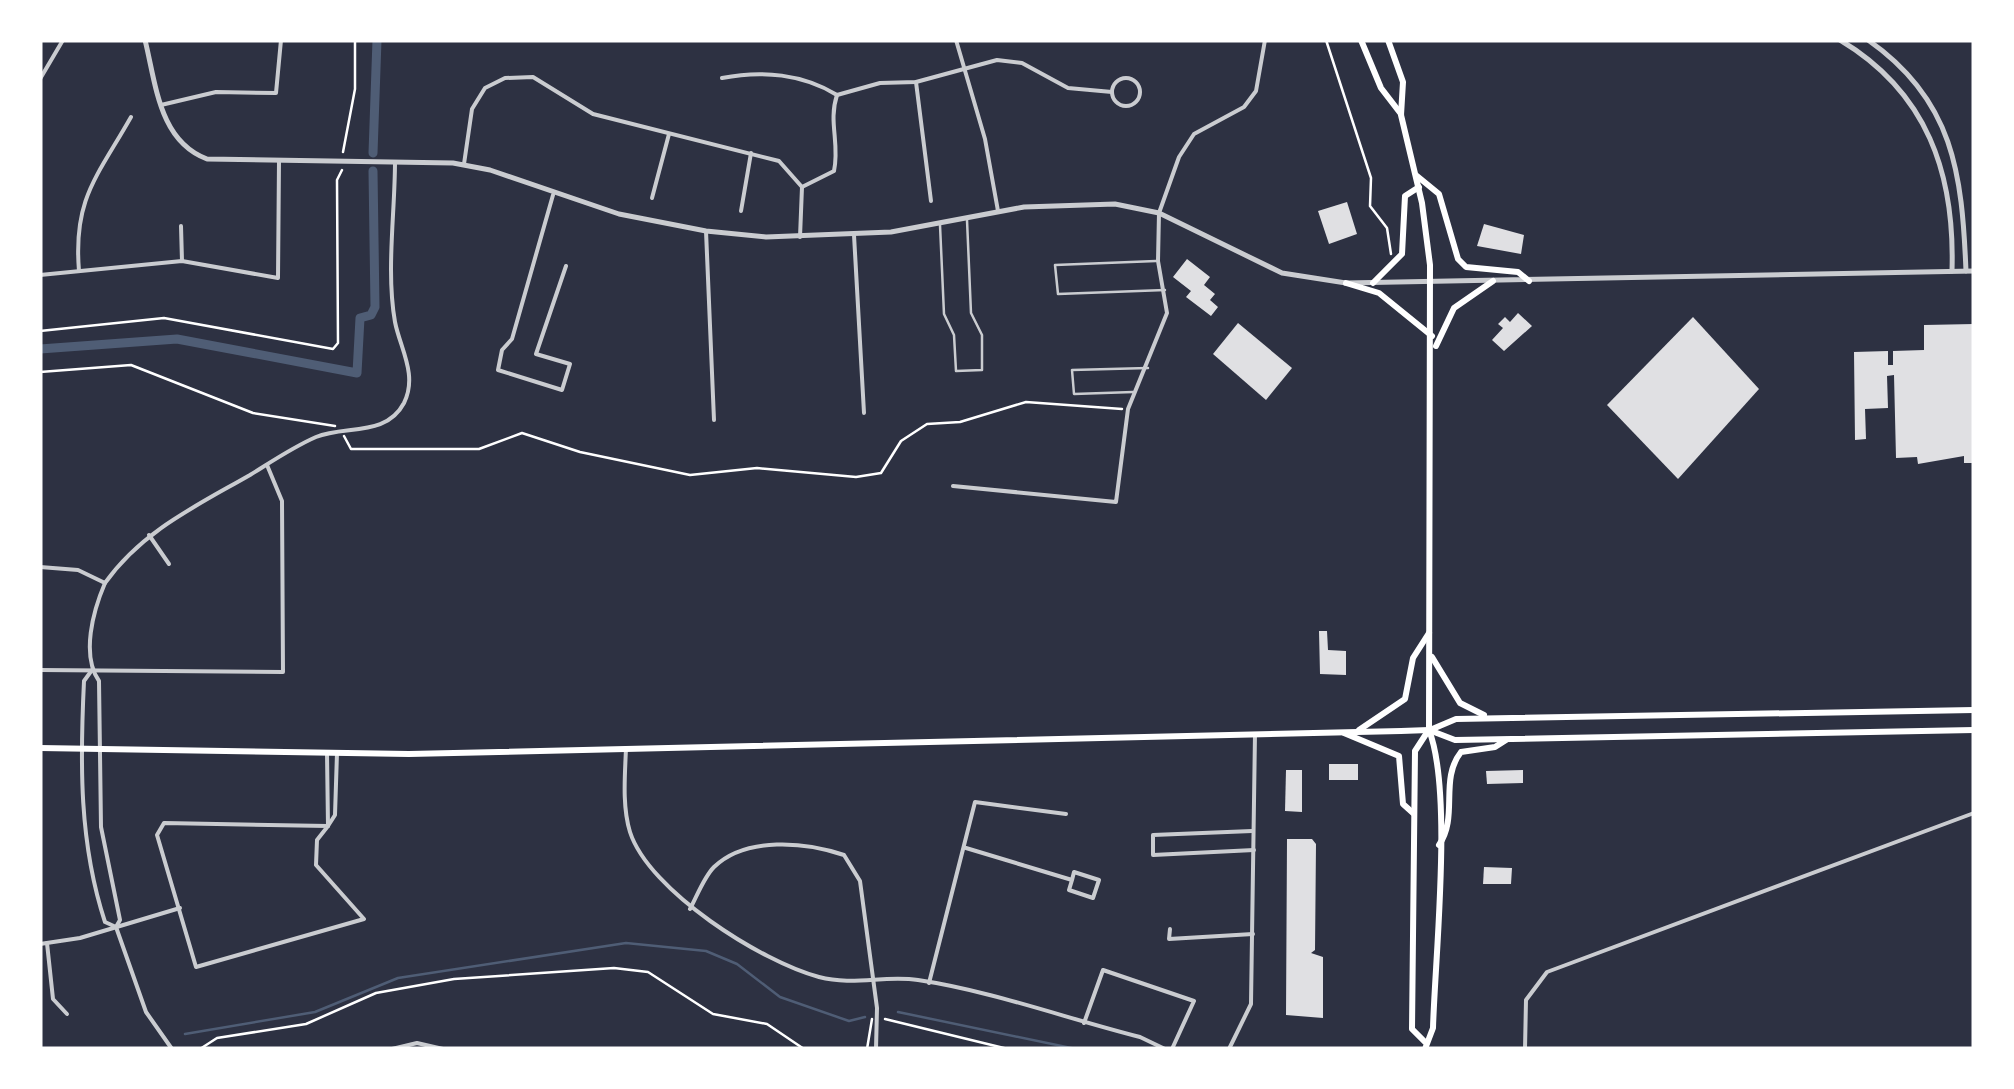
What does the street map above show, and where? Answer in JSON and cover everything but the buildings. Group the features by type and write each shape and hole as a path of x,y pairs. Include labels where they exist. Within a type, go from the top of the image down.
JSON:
{"main road":[{"path":"1361,40 1381,88 1402,115"},
{"path":"1388,40 1403,82 1402,115 1416,175 1431,284 1429,730 1437,752 1439,846 1433,1028 1425,1045 1412,1029 1414,813 1415,751 1429,730"},
{"path":"1416,175 1439,194 1458,259 1466,267 1518,272 1529,281"},
{"path":"1372,284 1402,254 1402,208 1405,196 1418,187"},
{"path":"1346,282 1379,293 1432,336"},
{"path":"1433,356 1440,330 1454,308 1493,282"},
{"path":"1356,732 1405,699 1413,658 1430,632"},
{"path":"1430,651 1441,677 1464,707 1497,718"},
{"path":"40,748 332,753 626,748 1429,730 1456,719 1974,710"},
{"path":"1429,730 1456,740 1974,730"},
{"path":"1343,732 1399,756 1404,804 1414,813"},
{"path":"1439,846 1449,831 1451,766 1462,752 1495,746 1508,738"}],"street":[{"path":"40,79 64,40"},
{"path":"145,40 161,105 175,138 196,155 220,160 464,165 619,214 706,231 800,238 854,235 940,224 998,211 1095,202 1159,213 1282,273 1346,282 1431,284 1970,271 1962,186 1942,122 1914,82 1868,40"},
{"path":"161,105 216,92 276,92 281,40"},
{"path":"956,40 985,139 998,211"},
{"path":"954,486 1116,502 1128,410 1148,368 1166,312 1166,290 1158,261 1159,213 1179,157 1194,134 1244,107 1256,91 1265,40"},
{"path":"1840,40 1900,88 1932,138 1952,214 1952,271"},
{"path":"722,78 745,74 811,80 838,95 1011,60 1068,88 1112,92"},
{"path":"464,165 472,109 485,88 506,78 543,79 593,114 779,160 802,187 800,238"},
{"path":"1125,78 1136,83 1140,92 1137,100 1125,106 1117,104 1112,92 1117,81 1125,78"},
{"path":"916,82 931,201"},
{"path":"802,187 834,171 838,149 830,118 838,95"},
{"path":"80,271 76,229 81,205 130,117"},
{"path":"652,198 669,134"},
{"path":"740,211 751,153"},
{"path":"40,275 182,261 278,278 279,161"},
{"path":"114,928 120,920 100,827 99,682 92,670 94,613 105,583 124,556 148,536 267,465 317,437 377,427 392,417 407,392 408,362 395,321 395,162"},
{"path":"554,195 512,339 502,350 498,370 562,390 570,364 536,354 566,266"},
{"path":"181,226 182,261"},
{"path":"706,231 714,420"},
{"path":"854,235 864,413"},
{"path":"40,670 283,672 282,502 267,465"},
{"path":"148,536 168,564"},
{"path":"40,568 78,570 105,583"},
{"path":"92,670 84,681 81,748 90,878 105,922 114,928 146,1012 172,1049"},
{"path":"1229,1049 1240,1035 1251,1004 1255,734"},
{"path":"626,748 630,833 657,876 690,909 784,963 818,977 929,983 1084,1023 1165,1049"},
{"path":"328,826 332,753"},
{"path":"328,826 164,824 158,835 196,967 364,919 316,865 317,840 328,826 335,815 332,753"},
{"path":"929,983 966,848 973,805 980,800 1066,814"},
{"path":"1524,1049 1526,1000 1547,972 1974,813"},
{"path":"1254,831 1153,835 1153,855 1254,850"},
{"path":"690,909 713,868 742,848 815,845 844,855 860,882 878,1018 876,1049"},
{"path":"966,848 1072,880"},
{"path":"1074,872 1099,880 1093,898 1069,890 1072,880 1074,872"},
{"path":"66,1014 54,999 44,944 180,908"},
{"path":"1170,929 1169,938 1252,934"},
{"path":"1084,1023 1103,970 1194,1001 1172,1049"},
{"path":"392,1049 417,1043 443,1049"}],"lane":[{"path":"940,224 944,314 954,335 956,371 982,370 982,336 971,313 967,218"},
{"path":"1158,261 1055,265 1058,294 1166,290"},
{"path":"1136,392 1074,394 1072,370 1148,368"}],"path":[{"path":"343,154 356,89 354,40"},
{"path":"1326,40 1371,178 1370,206 1387,228 1392,257"},
{"path":"40,331 164,318 333,349 338,344 336,180 343,169"},
{"path":"40,372 131,366 253,413 330,422 352,449 480,449 522,433 580,452 690,474 757,468 856,477 881,474 900,441 927,424 960,422 1026,402 1128,410"},
{"path":"200,1049 217,1038 306,1024 376,993 454,980 614,968 648,972 713,1014 768,1024 804,1049"},
{"path":"867,1049 868,1019 878,1018 1008,1049"}],"waterway":[{"path":"373,153 377,40"},
{"path":"40,349 177,339 357,373 360,318 371,315 375,307 373,171"},
{"path":"185,1034 315,1012 398,978 626,943 706,951 737,964 780,997 849,1021 865,1017"},
{"path":"898,1012 1076,1049"}]}
